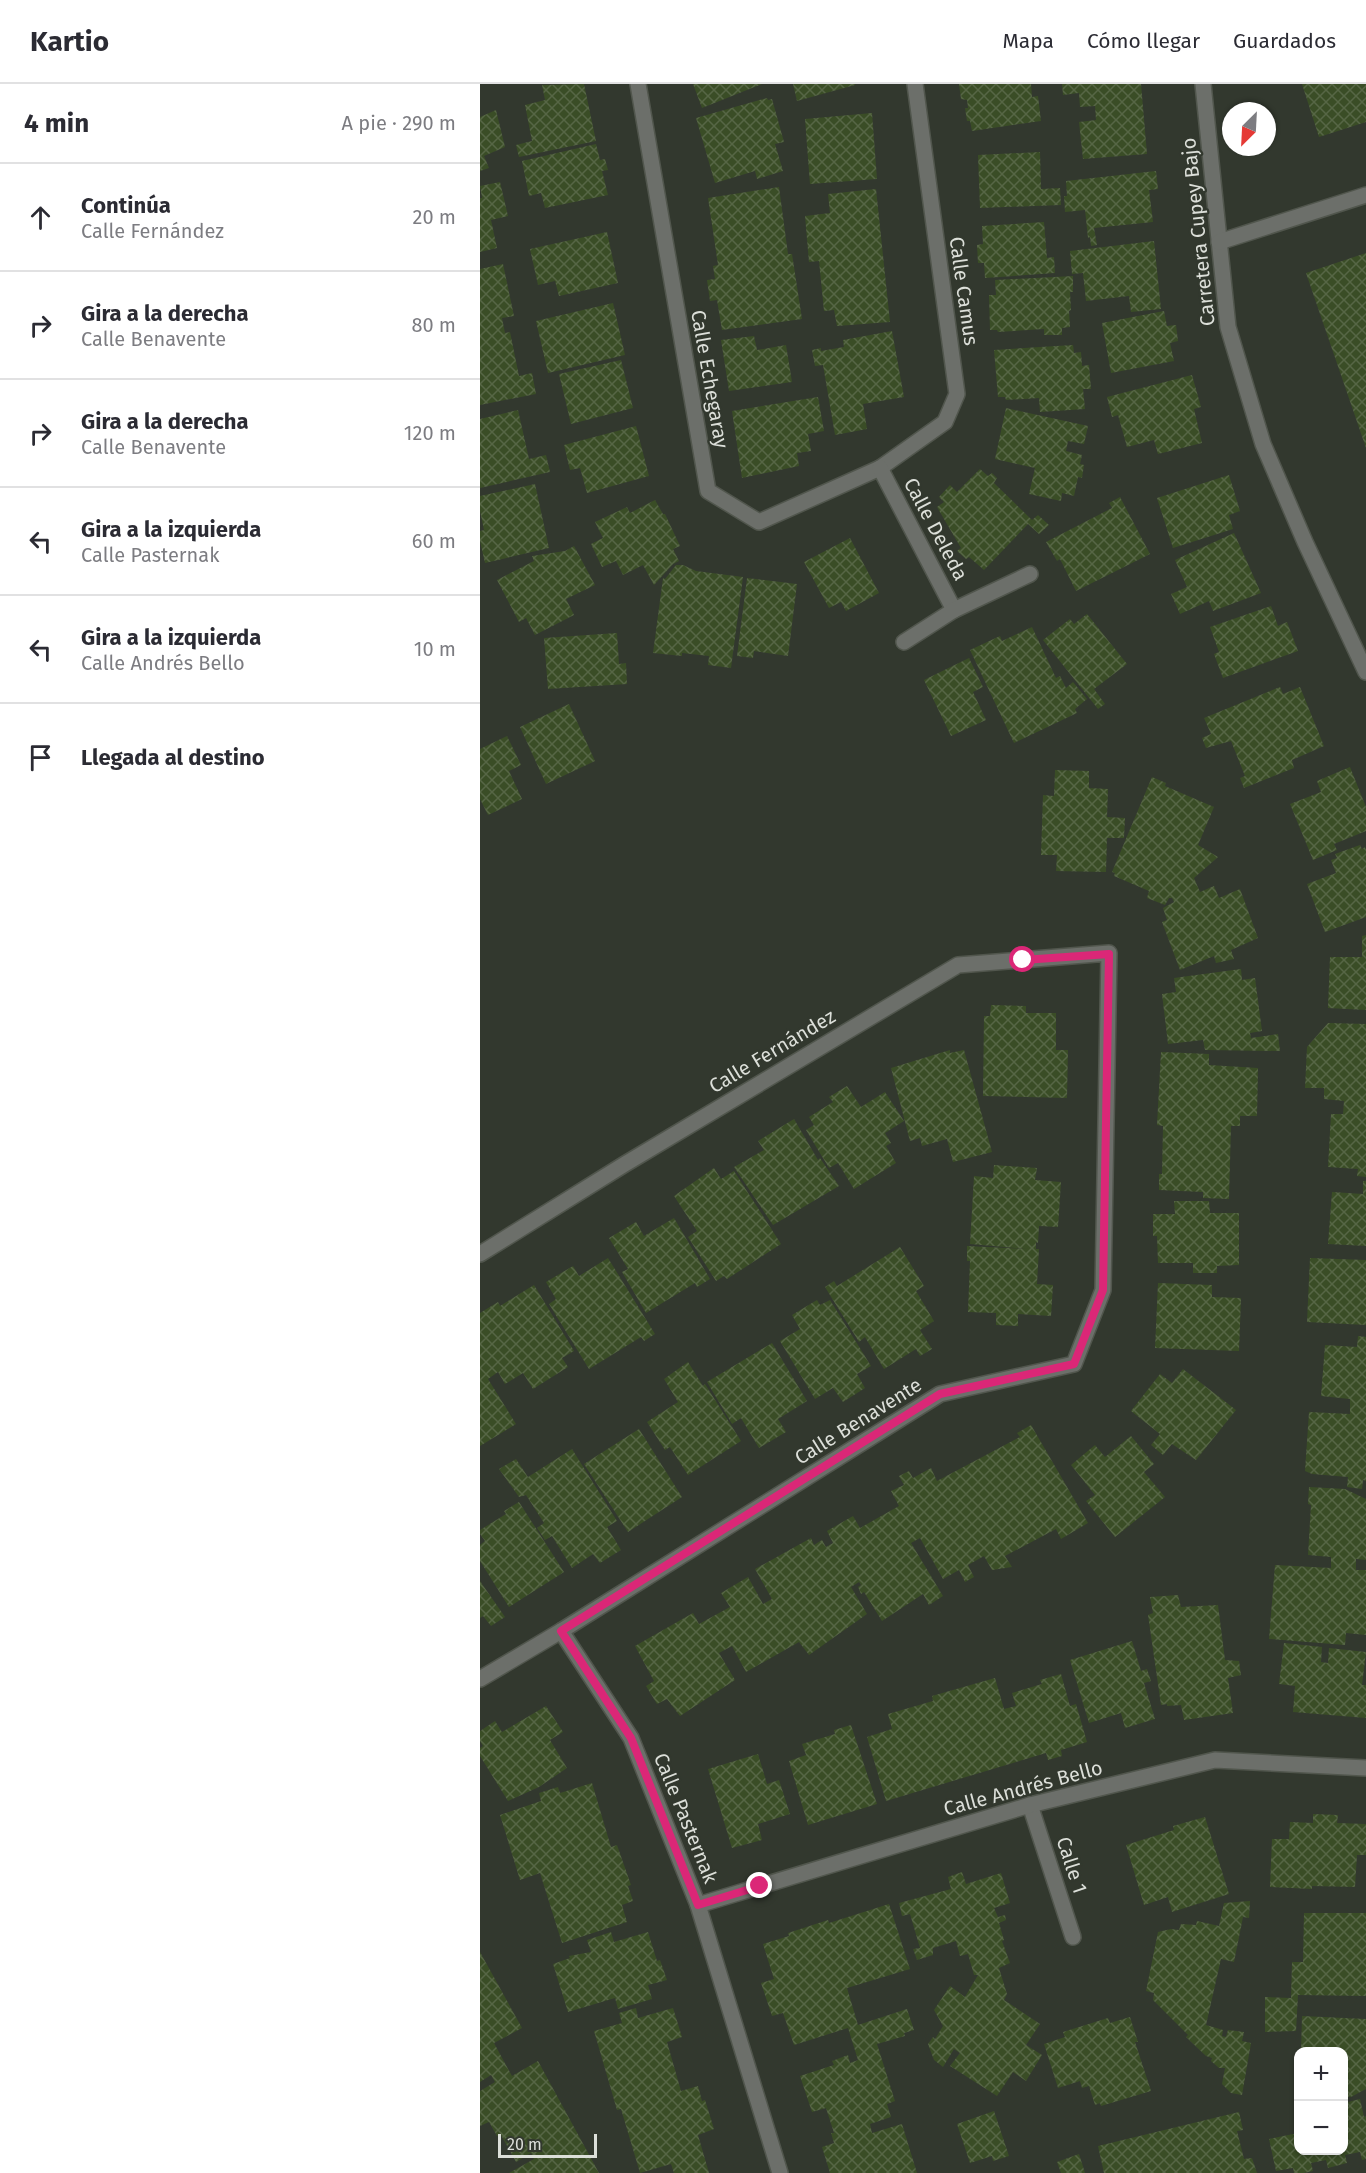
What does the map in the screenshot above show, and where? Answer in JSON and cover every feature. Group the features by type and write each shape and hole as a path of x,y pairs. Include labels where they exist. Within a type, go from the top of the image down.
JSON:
{"street":[{"name":"Calle Echegaray","path":"638,84 708,491 759,522 880,468"},
{"name":"Calle Camus","path":"880,468 945,422 957,394 915,84"},
{"name":"Carretera Cupey Bajo","path":"1203,84 1228,327 1263,444 1305,542 1366,672"},
{"path":"1219,242 1366,195"},
{"name":"Calle Deleda","path":"880,468 954,610"},
{"path":"904,642 954,610 1030,574"},
{"name":"Calle Fernández","path":"480,1254 958,964 1109,954"},
{"name":"Calle Benavente","path":"480,1679 561,1631 940,1394 1074,1364 1103,1290 1109,954"},
{"name":"Calle Pasternak","path":"561,1631 631,1738 698,1905 780,2173"},
{"name":"Calle Andrés Bello","path":"698,1905 1030,1805 1215,1760 1366,1768"},
{"name":"Calle 1","path":"1030,1805 1073,1937"}],"building":[{"path":"584,84 596,141 519,157 516,145 532,141 525,105 545,100 542,85"},
{"path":"693,84 762,84 702,108"},
{"path":"793,84 855,84 855,85 797,101"},
{"path":"959,84 1031,84 1032,97 1038,96 1041,121 972,131 970,121 967,121 965,108 968,108 967,100 961,99"},
{"path":"1062,84 1141,84 1147,154 1083,159 1079,122 1096,120 1095,106 1080,107 1079,93 1063,95"},
{"path":"1302,84 1366,84 1366,122 1319,137"},
{"path":"767,98 772,99 784,142 775,144 783,171 757,179 755,171 715,183 696,118"},
{"path":"496,110 505,147 484,156 489,168 480,171 480,117"},
{"path":"872,113 877,179 810,184 805,119"},
{"path":"596,144 600,160 605,159 608,170 602,171 608,195 545,208 541,193 529,196 522,161"},
{"path":"1040,152 1041,189 1060,188 1061,205 980,208 978,155"},
{"path":"1156,171 1158,189 1149,190 1153,222 1094,228 1097,245 1091,246 1085,210 1065,212 1066,181"},
{"path":"500,182 508,216 491,220 497,248 480,252 480,198 482,198 480,186"},
{"path":"779,187 788,254 792,254 802,319 722,330 717,300 710,301 707,280 715,279 713,266 718,265 708,198"},
{"path":"876,189 890,322 837,326 834,310 824,311 819,261 809,262 805,216 830,213 828,194"},
{"path":"1044,222 1047,258 1054,257 1055,273 985,278 984,263 978,263 977,245 983,244 982,226"},
{"path":"607,232 618,283 559,296 555,281 538,285 530,249"},
{"path":"1154,241 1161,309 1131,312 1129,296 1086,301 1083,273 1072,274 1070,251"},
{"path":"1366,253 1366,448 1306,273"},
{"path":"503,264 514,316 502,318 505,333 510,332 519,376 532,373 536,394 480,405 480,269"},
{"path":"1073,276 1073,292 1070,292 1070,327 1062,328 1062,335 1044,335 1044,329 998,332 990,330 989,295 996,295 995,280"},
{"path":"613,303 625,355 548,373 536,321"},
{"path":"1164,311 1167,326 1176,325 1178,341 1170,343 1174,361 1111,373 1102,323"},
{"path":"892,331 904,397 863,404 867,429 835,435 823,365 815,366 812,350 821,348 821,351 844,347 843,340"},
{"path":"754,336 757,350 786,345 792,382 729,391 721,340"},
{"path":"1073,345 1074,353 1081,352 1082,366 1089,365 1091,389 1083,389 1085,409 1040,412 1039,398 1006,400 1005,397 998,397 994,350"},
{"path":"621,360 633,408 571,424 559,374"},
{"path":"1192,375 1201,407 1194,409 1202,443 1158,454 1154,440 1127,447 1118,415 1112,417 1107,397"},
{"path":"818,397 824,431 808,434 811,451 797,453 799,466 742,478 732,411"},
{"path":"1006,408 1088,426 1084,444 1068,441 1066,451 1082,455 1080,464 1084,465 1082,478 1078,477 1074,496 1062,493 1061,501 1029,494 1035,468 995,459"},
{"path":"518,410 529,459 546,455 550,472 480,488 480,419"},
{"path":"636,426 649,476 587,493 580,468 570,470 564,445"},
{"path":"980,469 988,476 992,473 997,478 994,483 1032,520 1038,515 1049,525 1039,534 1028,524 984,570 969,557 966,559 957,551 961,548 937,507 944,502 939,497 950,485 957,492"},
{"path":"1229,475 1240,511 1229,515 1233,529 1173,548 1157,498"},
{"path":"535,484 549,548 485,563 480,541 480,531 484,530 480,496"},
{"path":"1120,497 1150,554 1076,591 1060,559 1057,561 1046,542 1112,508 1109,503"},
{"path":"655,500 665,514 680,546 673,549 679,561 673,564 654,585 643,565 623,575 616,561 602,567 591,544 603,538 595,522 627,507 630,513"},
{"path":"1234,533 1261,593 1213,611 1209,601 1180,614 1171,594 1187,587 1175,560"},
{"path":"850,538 879,593 846,611 841,602 829,608 804,562"},
{"path":"574,546 595,585 566,599 574,615 535,635 526,618 519,622 497,580 534,561 532,556 565,551"},
{"path":"676,565 683,565 696,571 743,577 731,668 708,665 709,656 653,653 663,578 665,579"},
{"path":"747,578 797,584 788,656 754,651 753,658 737,656"},
{"path":"1271,606 1278,626 1287,622 1298,651 1223,678 1214,654 1219,652 1210,627"},
{"path":"1087,614 1127,664 1094,689 1105,704 1098,709 1043,640 1070,619 1074,624"},
{"path":"1032,627 1056,678 1060,676 1066,688 1073,682 1087,699 1075,709 1077,713 1014,743 970,650 1000,636 1002,641"},
{"path":"617,633 619,664 626,663 627,684 548,689 544,638"},
{"path":"969,658 983,687 973,692 986,720 951,736 924,680"},
{"path":"1280,687 1283,694 1300,687 1324,746 1292,760 1294,768 1244,788 1240,778 1245,776 1231,741 1206,748 1202,738 1211,734 1204,718"},
{"path":"569,704 595,761 546,784 520,727"},
{"path":"507,736 521,765 509,771 522,799 488,815 480,799 480,749"},
{"path":"1350,767 1366,807 1366,831 1334,844 1337,850 1313,860 1290,804 1321,792 1317,781"},
{"path":"1055,770 1089,771 1089,788 1108,789 1107,817 1125,818 1124,838 1107,838 1106,872 1056,871 1057,855 1041,855 1043,795 1054,796"},
{"path":"1152,777 1166,783 1165,786 1214,807 1198,845 1218,857 1194,878 1200,892 1214,886 1219,898 1240,889 1258,938 1231,950 1234,959 1216,963 1214,956 1180,970 1162,922 1167,920 1163,908 1174,902 1172,898 1169,898 1165,905 1147,898 1149,891 1114,876 1115,873 1112,872"},
{"path":"1360,845 1366,850 1366,917 1325,932 1307,884 1336,873 1331,860 1337,858 1335,854"},
{"path":"1366,935 1366,1010 1328,1008 1330,957 1362,957 1362,936"},
{"path":"1241,969 1242,980 1255,978 1262,1031 1250,1033 1251,1038 1278,1034 1280,1051 1205,1050 1203,1040 1168,1044 1162,994 1176,992 1174,978"},
{"path":"991,1005 1026,1006 1026,1013 1056,1013 1056,1050 1068,1050 1067,1098 983,1096 984,1016 990,1016"},
{"path":"1328,1023 1366,1024 1366,1177 1357,1176 1358,1169 1328,1167 1331,1114 1343,1114 1344,1101 1324,1099 1324,1088 1305,1088 1307,1047"},
{"path":"950,1050 950,1053 964,1050 992,1152 953,1162 947,1139 922,1146 920,1138 910,1141 891,1068"},
{"path":"1161,1052 1209,1054 1209,1065 1258,1068 1257,1116 1240,1116 1240,1126 1231,1126 1229,1199 1203,1198 1203,1192 1159,1190 1159,1174 1162,1174 1163,1126 1157,1125"},
{"path":"847,1086 861,1107 885,1092 904,1121 885,1133 891,1143 886,1146 896,1163 854,1189 838,1163 829,1168 806,1130 814,1125 809,1117 833,1102 829,1097"},
{"path":"794,1119 818,1160 820,1158 839,1186 773,1225 734,1167 764,1150 758,1141"},
{"path":"994,1165 1037,1168 1035,1180 1061,1182 1058,1227 1039,1226 1038,1243 1036,1242 1036,1249 1039,1249 1037,1284 1053,1285 1051,1316 1018,1314 1018,1326 996,1325 996,1313 968,1312 970,1261 967,1261 967,1246 1027,1249 970,1244 974,1176 993,1178"},
{"path":"714,1168 721,1179 734,1171 781,1244 727,1279 724,1276 716,1281 688,1237 697,1231 674,1196"},
{"path":"1363,1181 1366,1181 1366,1246 1328,1244 1332,1192 1363,1194"},
{"path":"1174,1201 1209,1201 1210,1213 1239,1213 1239,1265 1217,1266 1217,1273 1193,1273 1193,1263 1158,1263 1157,1236 1153,1236 1153,1214 1175,1214"},
{"path":"674,1218 710,1279 697,1287 695,1283 646,1313 622,1272 628,1269 609,1238 636,1222 644,1236"},
{"path":"900,1247 924,1286 916,1291 934,1321 920,1330 932,1349 920,1356 916,1349 884,1369 865,1337 859,1342 825,1287 834,1281 837,1286"},
{"path":"608,1258 655,1334 644,1341 641,1337 589,1369 549,1304 556,1299 546,1282 573,1266 579,1276"},
{"path":"1310,1258 1366,1260 1366,1325 1307,1322"},
{"path":"1158,1283 1212,1285 1212,1297 1241,1298 1239,1351 1155,1348"},
{"path":"534,1285 574,1351 562,1358 568,1367 533,1389 523,1373 505,1384 498,1372 488,1379 516,1424 480,1446 480,1313 498,1302 500,1306"},
{"path":"817,1300 820,1305 830,1300 871,1366 857,1374 865,1388 843,1402 833,1388 815,1399 780,1341 800,1329 792,1315"},
{"path":"1358,1336 1366,1337 1366,1481 1363,1480 1362,1489 1347,1487 1348,1477 1312,1474 1305,1471 1309,1412 1350,1414 1350,1399 1321,1396 1325,1345 1357,1347"},
{"path":"772,1343 807,1401 778,1419 786,1432 759,1448 741,1418 732,1424 707,1382"},
{"path":"688,1362 703,1386 705,1384 741,1441 688,1475 670,1447 665,1450 647,1422 678,1402 664,1379"},
{"path":"1183,1369 1236,1410 1196,1460 1172,1444 1163,1455 1151,1445 1160,1434 1131,1411 1160,1374 1172,1383"},
{"path":"1031,1425 1088,1523 1061,1539 1056,1529 1005,1556 1012,1567 992,1570 984,1556 968,1565 974,1577 965,1582 959,1570 943,1579 920,1538 911,1543 943,1596 929,1605 923,1594 882,1621 864,1592 861,1594 858,1587 861,1585 859,1582 851,1587 867,1614 809,1655 799,1642 746,1672 732,1646 719,1653 735,1680 680,1716 667,1699 657,1704 646,1686 654,1681 635,1646 693,1613 699,1624 730,1607 721,1593 748,1577 763,1604 772,1599 755,1569 811,1538 814,1545 822,1540 826,1547 833,1543 827,1531 853,1516 860,1528 899,1506 891,1491 904,1485 899,1476 909,1471 913,1478 931,1468 937,1481 1020,1437 1017,1433"},
{"path":"639,1429 682,1497 628,1532 584,1464"},
{"path":"1131,1436 1154,1464 1144,1472 1165,1497 1115,1537 1086,1501 1095,1495 1071,1465 1095,1445 1105,1457"},
{"path":"572,1449 617,1521 607,1527 621,1550 600,1563 593,1554 572,1568 552,1536 545,1540 537,1528 544,1523 526,1495 519,1497 499,1469 516,1459 528,1477"},
{"path":"1309,1487 1345,1489 1366,1499 1366,1560 1356,1559 1356,1570 1366,1570 1366,1635 1346,1633 1345,1645 1269,1639 1275,1565 1331,1568 1331,1557 1308,1555 1311,1505 1308,1504"},
{"path":"519,1502 564,1572 509,1607 480,1561 480,1545 485,1541 480,1530 506,1514 504,1511"},
{"path":"480,1581 505,1617 491,1626 483,1616 480,1618"},
{"path":"1178,1595 1181,1607 1218,1605 1225,1660 1239,1661 1241,1675 1228,1678 1233,1713 1184,1720 1181,1705 1161,1705 1148,1615 1153,1613 1150,1597"},
{"path":"1132,1641 1141,1671 1147,1669 1151,1681 1144,1683 1155,1719 1125,1728 1121,1713 1089,1723 1070,1660"},
{"path":"1284,1643 1322,1647 1321,1662 1328,1663 1329,1648 1366,1652 1362,1685 1366,1685 1366,1718 1293,1712 1295,1686 1279,1684"},
{"path":"1061,1674 1070,1706 1076,1704 1087,1742 1061,1750 1062,1756 1048,1760 1046,1753 886,1801 867,1737 892,1729 888,1714 933,1701 932,1696 995,1678 1004,1709 1016,1706 1012,1693 1042,1684 1040,1680"},
{"path":"546,1706 563,1732 550,1740 567,1768 539,1787 508,1801 480,1756 480,1748 483,1746 480,1741 480,1731 495,1721 502,1732"},
{"path":"851,1725 877,1804 808,1825 789,1761 806,1755 802,1744 835,1734 834,1730"},
{"path":"758,1754 767,1784 779,1780 790,1814 758,1824 762,1840 732,1848 708,1769"},
{"path":"592,1783 611,1847 617,1845 631,1885 628,1886 633,1901 622,1905 627,1922 562,1943 540,1873 520,1880 500,1815 541,1801 539,1793 558,1787 560,1793"},
{"path":"1313,1814 1338,1815 1337,1823 1366,1824 1366,1855 1357,1855 1355,1887 1312,1886 1312,1889 1270,1887 1272,1839 1289,1839 1290,1822 1313,1823"},
{"path":"1205,1817 1229,1894 1172,1912 1168,1897 1144,1905 1126,1845 1174,1830 1173,1826"},
{"path":"962,1872 966,1884 1001,1873 1010,1903 994,1908 998,1917 1005,1915 1006,1920 999,1923 1004,1940 1002,1941 1010,1963 999,1968 1007,1994 1004,2000 1040,2024 1026,2045 1042,2055 1026,2081 1013,2072 997,2096 950,2066 960,2053 954,2049 943,2067 934,2060 928,2044 933,2037 935,2039 943,2026 934,2010 950,1986 965,1997 978,1975 974,1975 968,1954 960,1956 956,1941 933,1948 933,1955 917,1960 913,1949 920,1948 910,1914 902,1916 899,1903 951,1889 948,1877"},
{"path":"1250,1901 1249,1918 1243,1917 1234,1962 1221,1959 1206,2025 1223,2030 1222,2036 1226,2037 1228,2030 1244,2032 1242,2041 1251,2043 1242,2095 1231,2093 1222,2084 1225,2068 1219,2068 1211,2061 1212,2058 1206,2056 1186,2037 1188,2035 1153,2000 1154,1993 1146,1991 1158,1932 1179,1930 1181,1924 1196,1925 1197,1921 1219,1926 1224,1903"},
{"path":"889,1904 910,1969 847,1988 858,2025 907,2009 914,2030 904,2033 905,2036 877,2044 895,2101 887,2104 891,2117 870,2124 872,2133 902,2124 917,2173 830,2173 822,2147 834,2143 831,2133 834,2133 826,2108 812,2112 800,2076 834,2065 832,2061 848,2055 850,2063 858,2060 848,2028 794,2045 783,2013 772,2016 761,1983 774,1979 763,1944 828,1920 829,1923"},
{"path":"1304,1913 1366,1913 1366,1996 1298,1995 1296,2031 1265,2032 1265,1997 1291,1998 1292,1962 1303,1962"},
{"path":"611,1932 614,1942 648,1932 657,1961 660,1960 667,1980 648,1985 652,1999 618,2009 615,1998 568,2012 553,1964 570,1958 569,1956 591,1952 587,1940"},
{"path":"480,1952 522,2028 494,2043 512,2076 538,2061 599,2173 509,2173 534,2159 531,2153 516,2162 501,2135 497,2136 489,2122 480,2126 480,2091 495,2082 491,2075 480,2082"},
{"path":"636,2008 638,2018 673,2008 682,2037 667,2042 681,2091 698,2086 714,2129 698,2135 709,2173 674,2173 671,2164 640,2173 621,2109 617,2110 594,2031 622,2023 619,2013"},
{"path":"1302,2016 1366,2019 1366,2089 1348,2097 1348,2047 1301,2047"},
{"path":"1130,2017 1138,2042 1135,2042 1151,2091 1101,2106 1100,2103 1095,2105 1089,2086 1082,2088 1080,2081 1058,2088 1044,2044 1065,2037 1063,2032 1108,2018 1110,2023"},
{"path":"1360,2099 1364,2117 1366,2116 1366,2159 1362,2160 1360,2152 1348,2154 1348,2102"},
{"path":"994,2111 1009,2156 993,2161 992,2156 970,2163 957,2124"},
{"path":"1239,2112 1243,2130 1237,2131 1244,2159 1252,2158 1257,2173 1104,2173 1098,2146"},
{"path":"1294,2134 1294,2155 1345,2155 1347,2163 1328,2168 1326,2160 1311,2163 1313,2171 1304,2173 1294,2173 1293,2168 1276,2171 1269,2139"},
{"path":"1079,2154 1085,2173 1061,2173 1057,2162"}],"route":[{"path":"760,1886 698,1905 631,1738 561,1631 940,1394 1074,1364 1103,1290 1109,954 1023,960"}]}
